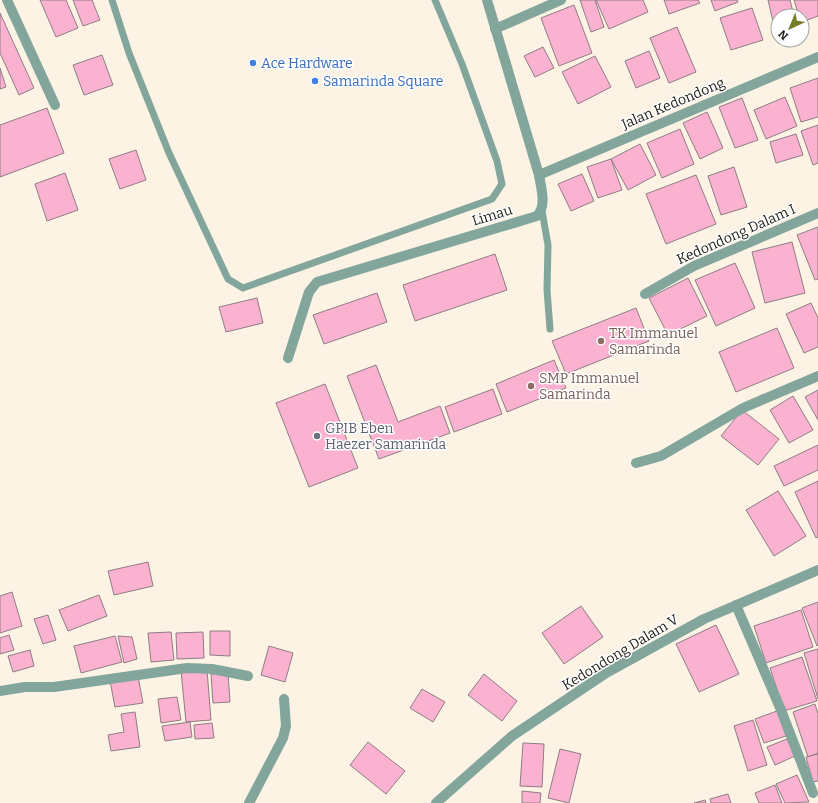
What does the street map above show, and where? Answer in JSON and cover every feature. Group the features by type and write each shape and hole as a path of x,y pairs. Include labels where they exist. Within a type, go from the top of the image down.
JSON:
{"street":[{"path":"7,0 55,105"},
{"path":"487,0 539,175 543,203 542,211"},
{"path":"495,28 560,0"},
{"name":"Jalan Kedondong","path":"539,175 818,57"},
{"name":"Limau","path":"288,358 309,292 317,282 537,216 542,211"},
{"name":"Kedondong Dalam I","path":"645,294 694,266 818,213"},
{"path":"636,463 661,456 743,408 818,376"},
{"name":"Kedondong Dalam V","path":"436,803 512,736 606,673 704,619 818,570"},
{"path":"736,605 781,710 813,792"},
{"path":"0,691 25,687 54,687 187,668 212,669 248,676"},
{"path":"249,803 283,738 286,726 284,699"}],"lane":[{"path":"112,0 129,53 169,153 228,279 243,288 492,199 502,184 492,146 462,64 435,0"},
{"path":"542,211 548,245 547,290 550,329"}],"building":[{"path":"40,0 66,0 78,28 56,37"},
{"path":"73,0 92,0 100,20 83,26"},
{"path":"580,0 595,0 604,27 591,32"},
{"path":"596,0 643,0 648,12 609,29"},
{"path":"664,0 698,0 700,3 669,14"},
{"path":"711,0 737,0 738,2 715,11"},
{"path":"768,0 790,0 792,8 770,8"},
{"path":"794,0 818,0 818,16 810,19 810,8 796,8"},
{"path":"574,5 592,53 559,66 541,18"},
{"path":"752,8 763,40 731,50 720,18"},
{"path":"0,13 34,88 19,95 0,53"},
{"path":"677,27 696,72 669,83 650,38"},
{"path":"543,47 554,68 535,77 524,56"},
{"path":"649,51 660,78 636,88 625,61"},
{"path":"102,55 113,85 84,95 73,65"},
{"path":"595,56 611,87 578,104 562,72"},
{"path":"0,68 6,87 0,89"},
{"path":"818,78 818,117 801,122 790,88"},
{"path":"785,97 797,126 766,139 754,110"},
{"path":"742,98 758,140 735,148 719,107"},
{"path":"47,108 64,153 0,177 0,125"},
{"path":"707,112 723,148 700,159 683,123"},
{"path":"818,125 818,163 813,165 801,131"},
{"path":"680,129 694,164 662,178 647,143"},
{"path":"796,134 803,155 776,163 770,142"},
{"path":"640,144 656,175 628,190 611,159"},
{"path":"136,150 146,180 120,189 109,159"},
{"path":"611,159 622,190 598,198 587,167"},
{"path":"734,167 747,207 721,215 708,176"},
{"path":"65,173 78,210 47,221 35,184"},
{"path":"582,174 594,201 571,211 558,184"},
{"path":"696,175 716,224 666,244 646,194"},
{"path":"818,227 818,279 815,280 797,235"},
{"path":"792,242 805,293 765,303 752,252"},
{"path":"495,254 507,290 415,321 403,285"},
{"path":"735,263 755,308 716,326 695,280"},
{"path":"688,278 707,316 668,335 649,298"},
{"path":"377,293 387,322 324,344 313,315"},
{"path":"257,298 263,323 226,332 219,307"},
{"path":"811,303 818,318 818,347 804,353 786,314"},
{"name":"TK Immanuel Samarinda","path":"636,308 649,341 566,374 552,341"},
{"path":"777,328 794,368 736,392 719,352"},
{"name":"SMP Immanuel Samarinda","path":"554,360 566,388 507,412 496,384"},
{"path":"376,365 398,422 440,406 450,433 379,459 347,376"},
{"name":"GPIB Eben Haezer Samarinda","path":"325,384 358,468 309,487 276,403"},
{"path":"493,389 502,414 454,432 445,407"},
{"path":"818,390 818,420 805,397"},
{"path":"793,396 813,430 789,443 770,410"},
{"path":"742,410 779,439 758,465 721,436"},
{"path":"818,445 818,470 784,486 774,466"},
{"path":"818,481 818,537 816,538 795,492"},
{"path":"778,491 806,536 774,556 746,510"},
{"path":"148,562 153,586 114,595 108,571"},
{"path":"12,592 22,626 0,633 0,596"},
{"path":"99,595 107,616 68,631 59,610"},
{"path":"818,602 818,645 817,646 802,608"},
{"path":"581,606 603,637 564,664 542,633"},
{"path":"801,610 813,647 766,663 754,626"},
{"path":"48,615 56,640 43,644 34,619"},
{"path":"716,625 739,674 699,692 676,644"},
{"path":"210,631 230,631 230,656 210,655"},
{"path":"171,632 174,660 151,662 148,633"},
{"path":"203,632 204,658 177,659 176,633"},
{"path":"9,635 14,650 0,654 0,638"},
{"path":"115,636 122,662 81,673 74,646"},
{"path":"118,636 132,637 137,659 124,663"},
{"path":"269,646 293,653 285,682 261,675"},
{"path":"818,649 818,699 804,653"},
{"path":"30,650 34,666 13,672 8,656"},
{"path":"802,657 817,701 784,711 770,668"},
{"path":"207,670 211,720 186,722 181,671"},
{"path":"228,673 230,702 213,703 211,674"},
{"path":"484,674 517,701 502,721 468,695"},
{"path":"138,676 143,703 115,707 110,681"},
{"path":"422,689 445,702 433,722 410,708"},
{"path":"177,697 181,720 161,723 158,699"},
{"path":"815,704 818,714 818,753 808,757 793,712"},
{"path":"777,711 786,736 764,743 755,719"},
{"path":"135,712 140,747 111,751 108,735 124,732 121,714"},
{"path":"753,720 767,765 748,771 734,726"},
{"path":"190,722 192,737 165,741 162,726"},
{"path":"212,723 214,738 195,739 194,725"},
{"path":"787,739 795,756 775,765 767,747"},
{"path":"368,742 405,771 386,794 350,765"},
{"path":"523,743 544,744 542,787 520,786"},
{"path":"560,749 581,754 569,803 548,798"},
{"path":"818,754 818,781 813,782 806,757"},
{"path":"797,775 809,802 785,803 776,784"},
{"path":"775,785 782,803 759,803 755,793"},
{"path":"522,791 541,793 540,803 522,803"},
{"path":"728,794 731,803 711,803 710,799"},
{"path":"705,800 706,803 694,803"}],"place":[{"name":"Ace Hardware","path":"253,63"},
{"name":"Samarinda Square","path":"315,81"},
{"name":"TK Immanuel Samarinda","path":"601,341"},
{"name":"SMP Immanuel Samarinda","path":"531,386"},
{"name":"GPIB Eben Haezer Samarinda","path":"317,436"}]}
